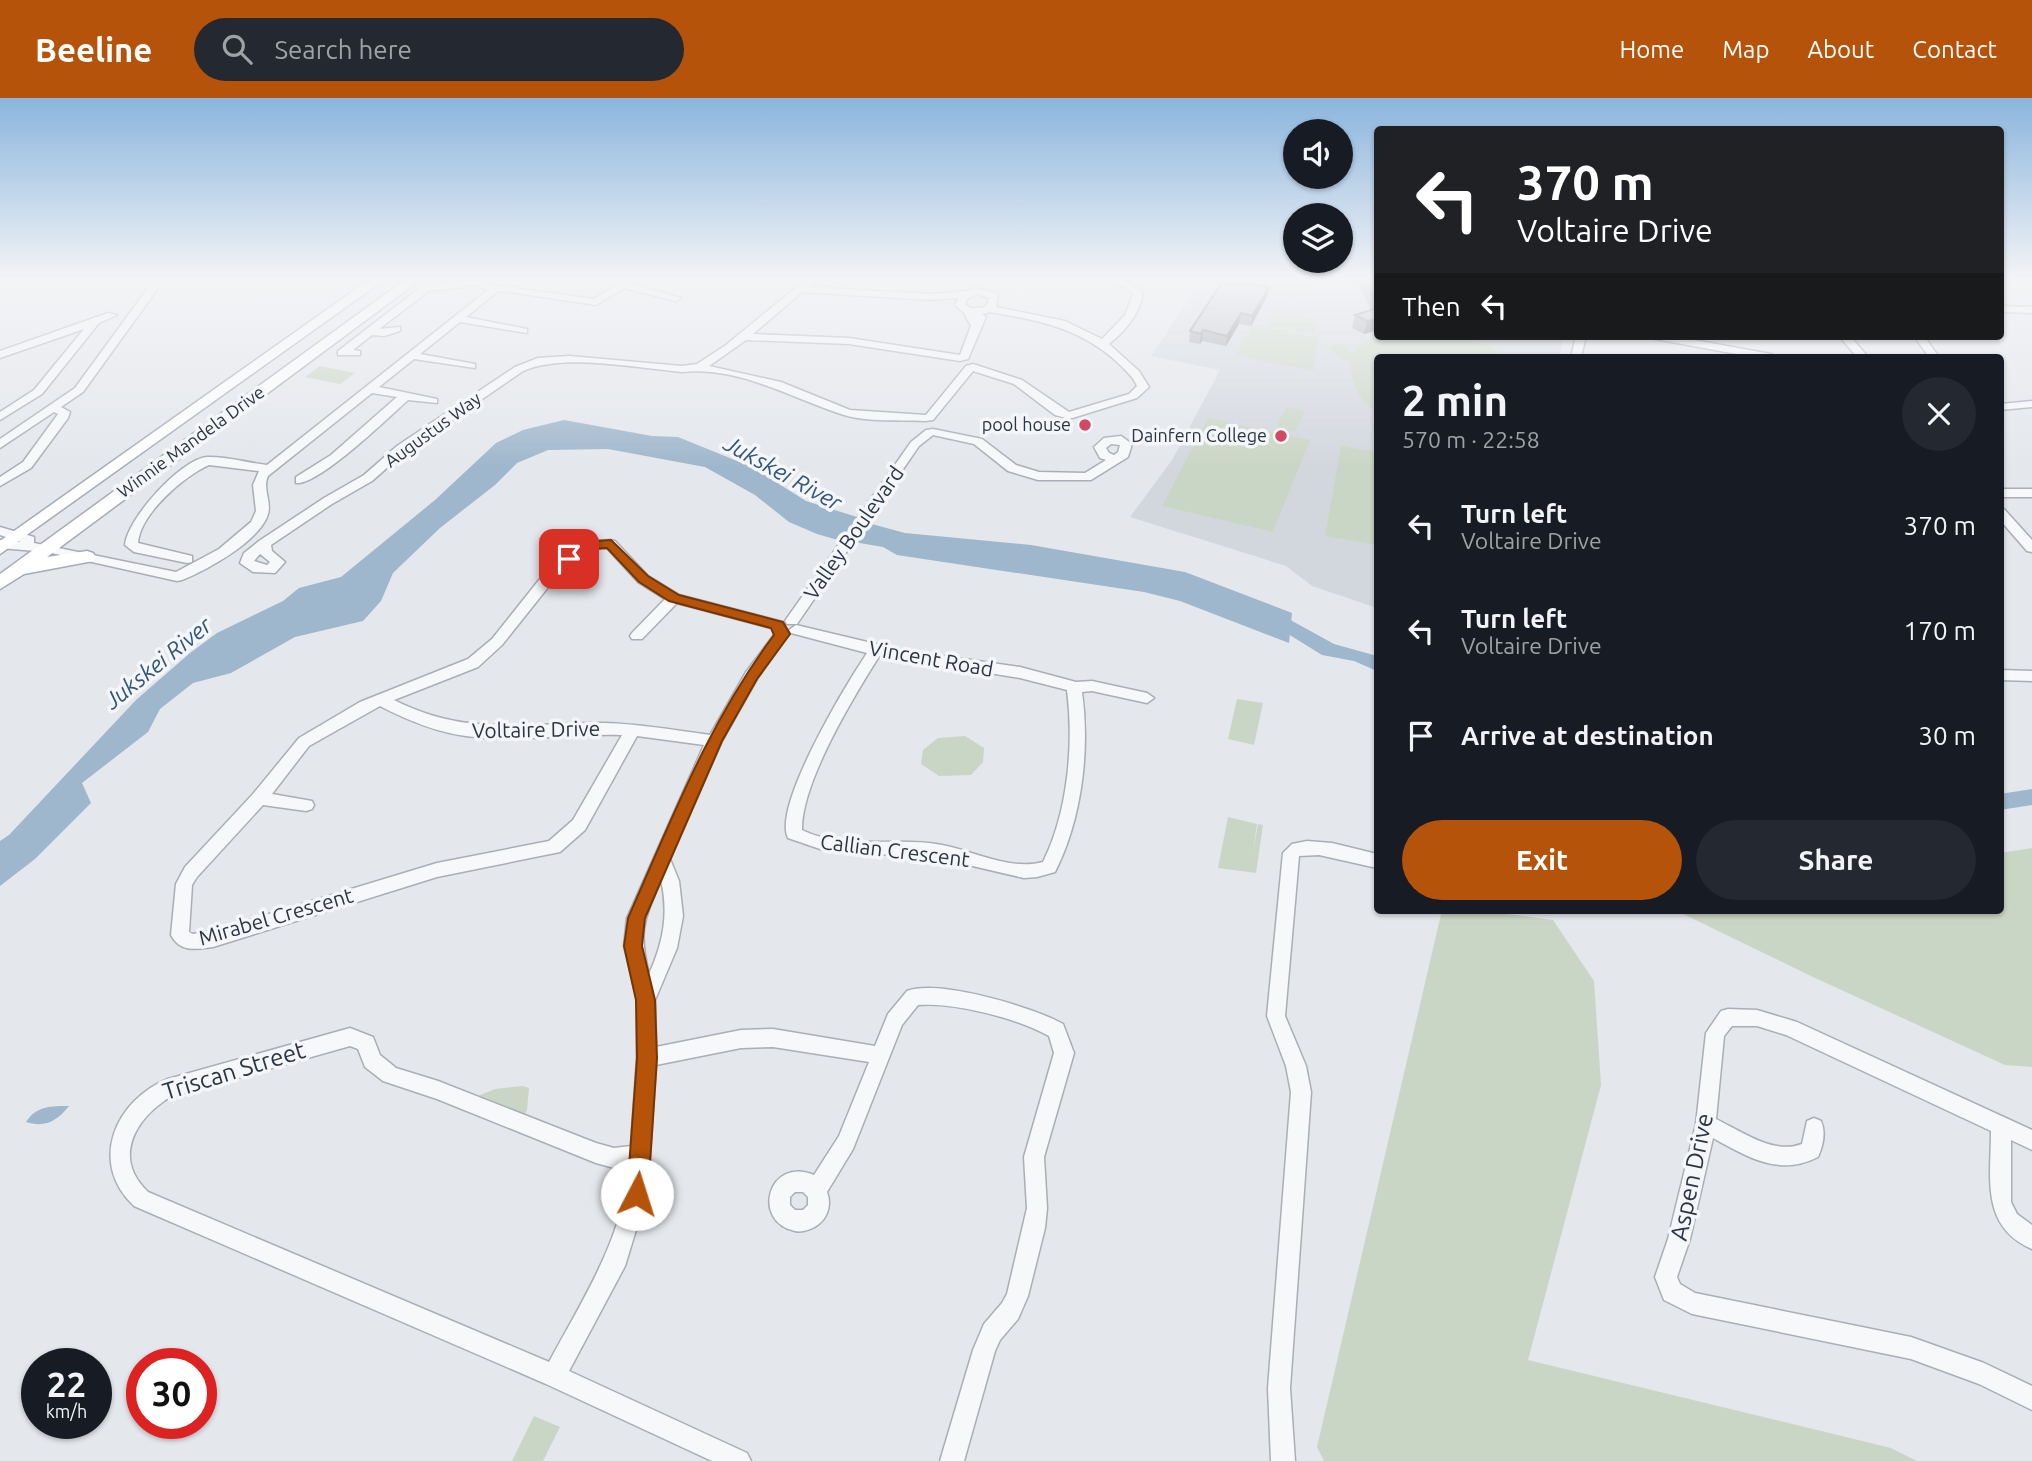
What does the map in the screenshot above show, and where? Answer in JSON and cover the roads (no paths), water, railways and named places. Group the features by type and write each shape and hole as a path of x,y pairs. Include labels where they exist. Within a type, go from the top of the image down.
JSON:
{"main road":[{"name":"Winnie Mandela Drive","path":"5,541 289,341"},
{"name":"Winnie Mandela Drive","path":"2,582 339,341"},
{"path":"88,518 77,543 81,552 90,558"},
{"path":"2,582 47,562 90,558"}],"street":[{"path":"0,355 39,341"},
{"path":"0,417 38,392 79,341"},
{"path":"0,444 55,409 89,379 116,341"},
{"path":"356,353 342,353 357,341"},
{"path":"5,541 177,578 215,560 258,521 262,511 257,486 270,469 432,341"},
{"path":"700,368 742,341"},
{"path":"839,341 967,362 1018,382 1059,413 1069,416 1099,408 1142,390 1141,381 1099,341"},
{"path":"929,425 957,384 967,362 972,341"},
{"path":"1103,343 1107,341"},
{"path":"1680,341 1754,354"},
{"path":"1848,341 1860,354"},
{"path":"413,356 471,366"},
{"name":"Augustus Way","path":"255,567 267,550 328,500 368,478 401,449 527,365 550,360 592,359 682,369 700,368 768,381 848,413 903,416 984,443 1012,468 1038,476 1087,477 1114,459"},
{"path":"370,389 433,401"},
{"path":"300,480 335,458 405,396"},
{"path":"2004,407 2032,404"},
{"path":"2,487 30,462 64,416 64,412 55,409"},
{"name":"Valley Boulevard","path":"554,1376 617,1258 637,1194 647,1058 646,1000 635,960 633,930 644,900 714,741 751,676 840,555 929,425"},
{"path":"187,559 131,545 131,531 160,497 207,461 270,469"},
{"path":"2004,488 2029,493"},
{"path":"2004,493 2029,493"},
{"path":"2004,516 2032,548"},
{"path":"381,700 473,663 497,642 544,583 587,545 611,544 643,579 674,598 787,627"},
{"path":"638,636 674,598"},
{"name":"Vincent Road","path":"787,627 876,650 1071,685 1092,686 1147,698"},
{"name":"Callian Crescent","path":"876,650 842,702 798,804 792,828 802,839 828,844 940,851 1025,872 1049,867 1058,848 1078,739 1071,685"},
{"path":"2004,676 2032,676"},
{"name":"Voltaire Drive","path":"381,700 432,725 461,731 489,734 589,729 632,731 714,741"},
{"name":"Mirabel Crescent","path":"381,700 345,716 304,742 260,798 191,872 184,884 180,935 185,939 200,942 213,939 437,870 554,846 566,838 586,815 632,731"},
{"path":"260,798 306,805"},
{"path":"1283,1461 1279,1388 1301,1092 1296,1066 1276,1016 1292,853 1298,849 1327,849 1374,861"},
{"name":"Valley Boulevard","path":"646,1000 668,953 675,922 674,894 663,861"},
{"path":"817,1189 846,1142 879,1055 906,1002 912,997 926,995 1031,1018 1049,1025 1063,1041 1064,1053 1034,1157 1037,1208 1017,1296 1010,1311 992,1332 984,1350 952,1461"},
{"name":"Aspen Drive","path":"2032,1140 1790,1028 1739,1015 1728,1017 1714,1033 1706,1125 1679,1239 1666,1277 1672,1292 1692,1303 1910,1349 1984,1374 2032,1398"},
{"name":"Triscan Street","path":"640,1154 614,1158 596,1153 438,1090 390,1075 372,1061 366,1044 350,1037 168,1088 138,1109 126,1129 122,1150 122,1176 129,1190 141,1199 554,1376 739,1461"},
{"path":"647,1058 717,1043 773,1038 879,1055"},
{"path":"1706,1125 1775,1155 1790,1158 1811,1150 1814,1128"},
{"path":"2001,1127 2001,1203 2010,1221 2032,1238"}],"water":[{"path":"564,420 652,436 678,437 752,467 806,501 857,517 848,543 789,522 755,495 705,467 608,449 548,450 517,463 495,485 440,528 393,573 381,601 363,621 295,637 231,673 193,683 160,709 148,732 82,783 91,803 35,859 0,886 0,841 9,835 136,700 190,653 217,633 283,601 299,588 341,577 435,500 496,443 523,430"},
{"path":"868,523 905,533 1031,545 1185,572 1292,613 1289,643 1180,601 1144,592 897,555 883,547 854,542"},
{"path":"69,1106 60,1116 45,1124 26,1122 39,1110"}],"waterway":[{"name":"Jukskei River","path":"1265,612 1329,650 1358,655 1374,663"},
{"name":"Jukskei River","path":"2004,801 2032,797"}],"place":[{"name":"pool house","path":"1085,425"},
{"name":"Dainfern College","path":"1281,436"}]}
